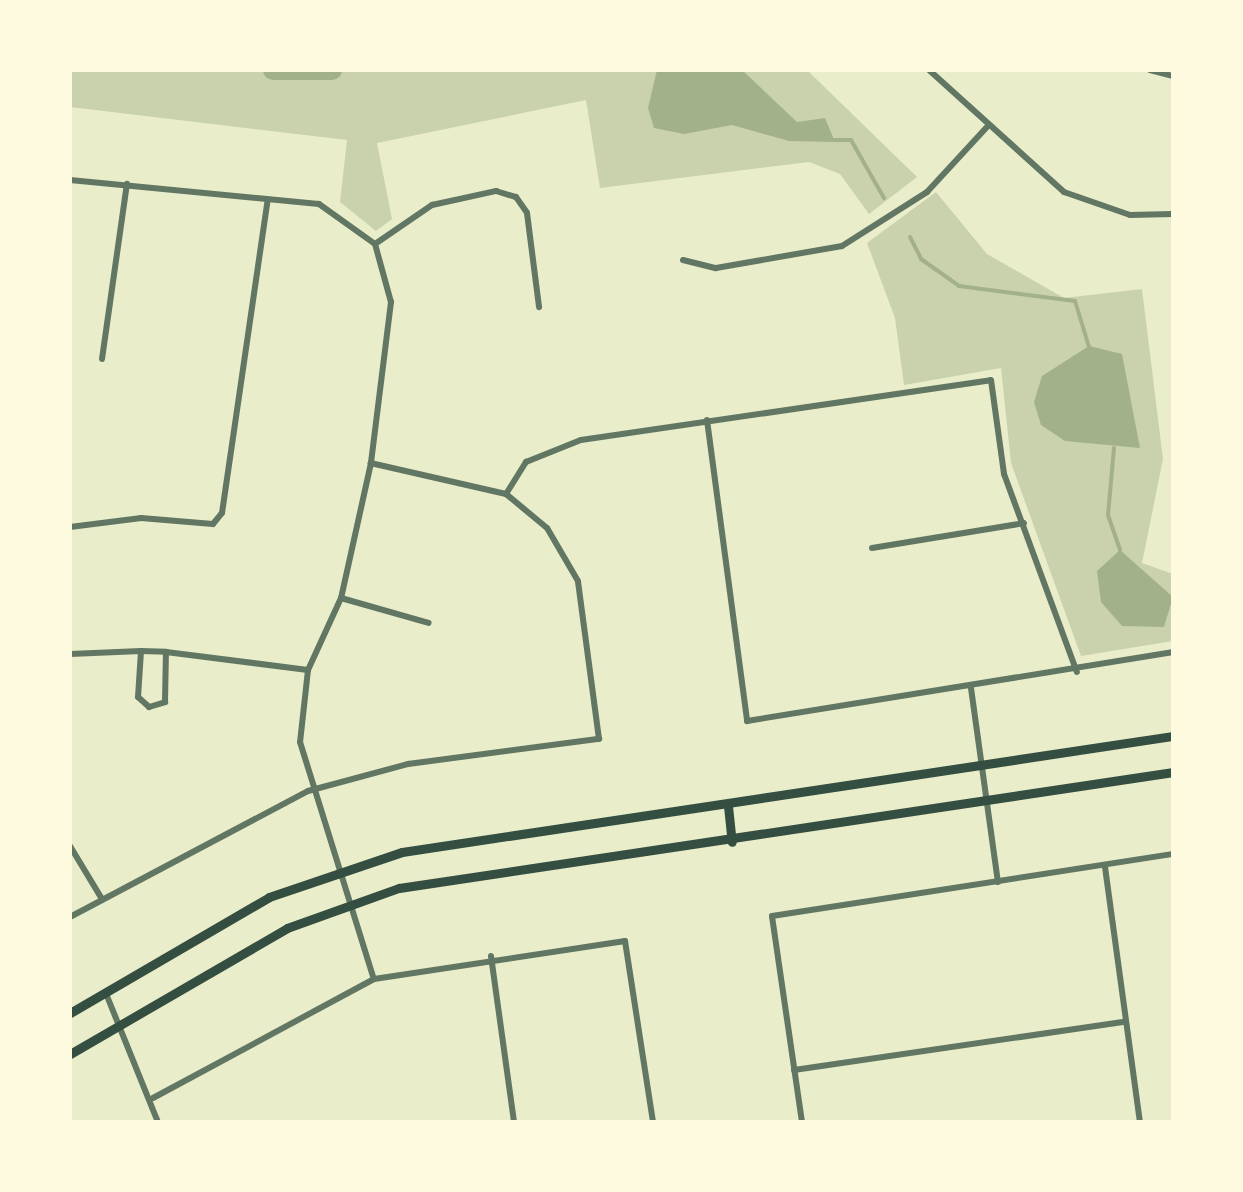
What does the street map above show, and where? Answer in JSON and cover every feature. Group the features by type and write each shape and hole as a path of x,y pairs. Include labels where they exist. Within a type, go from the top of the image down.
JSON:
{"main road":[{"path":"70,1013 107,996 228,919 336,870 471,840 728,806 1173,736"},
{"path":"70,1054 125,1028 286,928 348,904 450,879 732,842 1173,772"},
{"path":"728,806 732,842"}],"street":[{"path":"929,70 986,127 1064,192 1130,216 1173,214"},
{"path":"1150,70 1173,76"},
{"path":"683,260 716,268 842,246 927,192 986,127"},
{"path":"70,180 318,204 375,244 391,302 371,462 341,598 308,670 300,742 308,791 374,979"},
{"path":"102,359 127,184"},
{"path":"375,244 432,206 496,191 516,198 527,214 539,308"},
{"path":"70,527 212,524 222,513 268,199"},
{"path":"506,494 526,462 581,440 991,380 1004,474 1076,672"},
{"path":"707,420 747,720 1076,672 1173,652"},
{"path":"70,916 308,791 408,764 598,739 578,580 548,528 506,494 371,462"},
{"path":"872,548 1024,522"},
{"path":"341,598 429,623"},
{"path":"141,651 138,697 149,707 165,702 166,652"},
{"path":"70,654 166,652 308,670"},
{"path":"970,688 998,882"},
{"path":"70,846 102,899"},
{"path":"802,1122 772,916 1173,854"},
{"path":"1105,867 1140,1122"},
{"path":"153,1098 374,979 491,956 625,941 653,1122"},
{"path":"491,956 514,1122"},
{"path":"107,996 125,1028 153,1098 158,1122"},
{"path":"794,1070 1126,1022"}],"shaded area":[{"path":"70,70 807,70 917,177 869,214 840,174 809,162 600,188 586,100 377,143 392,219 376,231 340,202 347,140 70,107"},
{"path":"657,70 742,70 797,122 825,118 835,142 789,141 732,125 684,134 654,128 648,108"},
{"path":"936,192 987,254 1064,298 1142,289 1163,459 1142,563 1173,574 1173,641 1081,656 1011,463 1001,368 904,385 895,318 867,243"},
{"path":"1089,346 1122,354 1140,448 1065,441 1041,425 1034,402 1042,376"},
{"path":"1120,550 1173,597 1164,627 1122,626 1101,602 1097,571"}],"waterway":[{"path":"273,70 332,70"},
{"path":"834,140 851,140 884,198"},
{"path":"910,237 921,259 959,286 1075,301 1089,347"},
{"path":"1114,448 1108,515 1120,550"}]}
